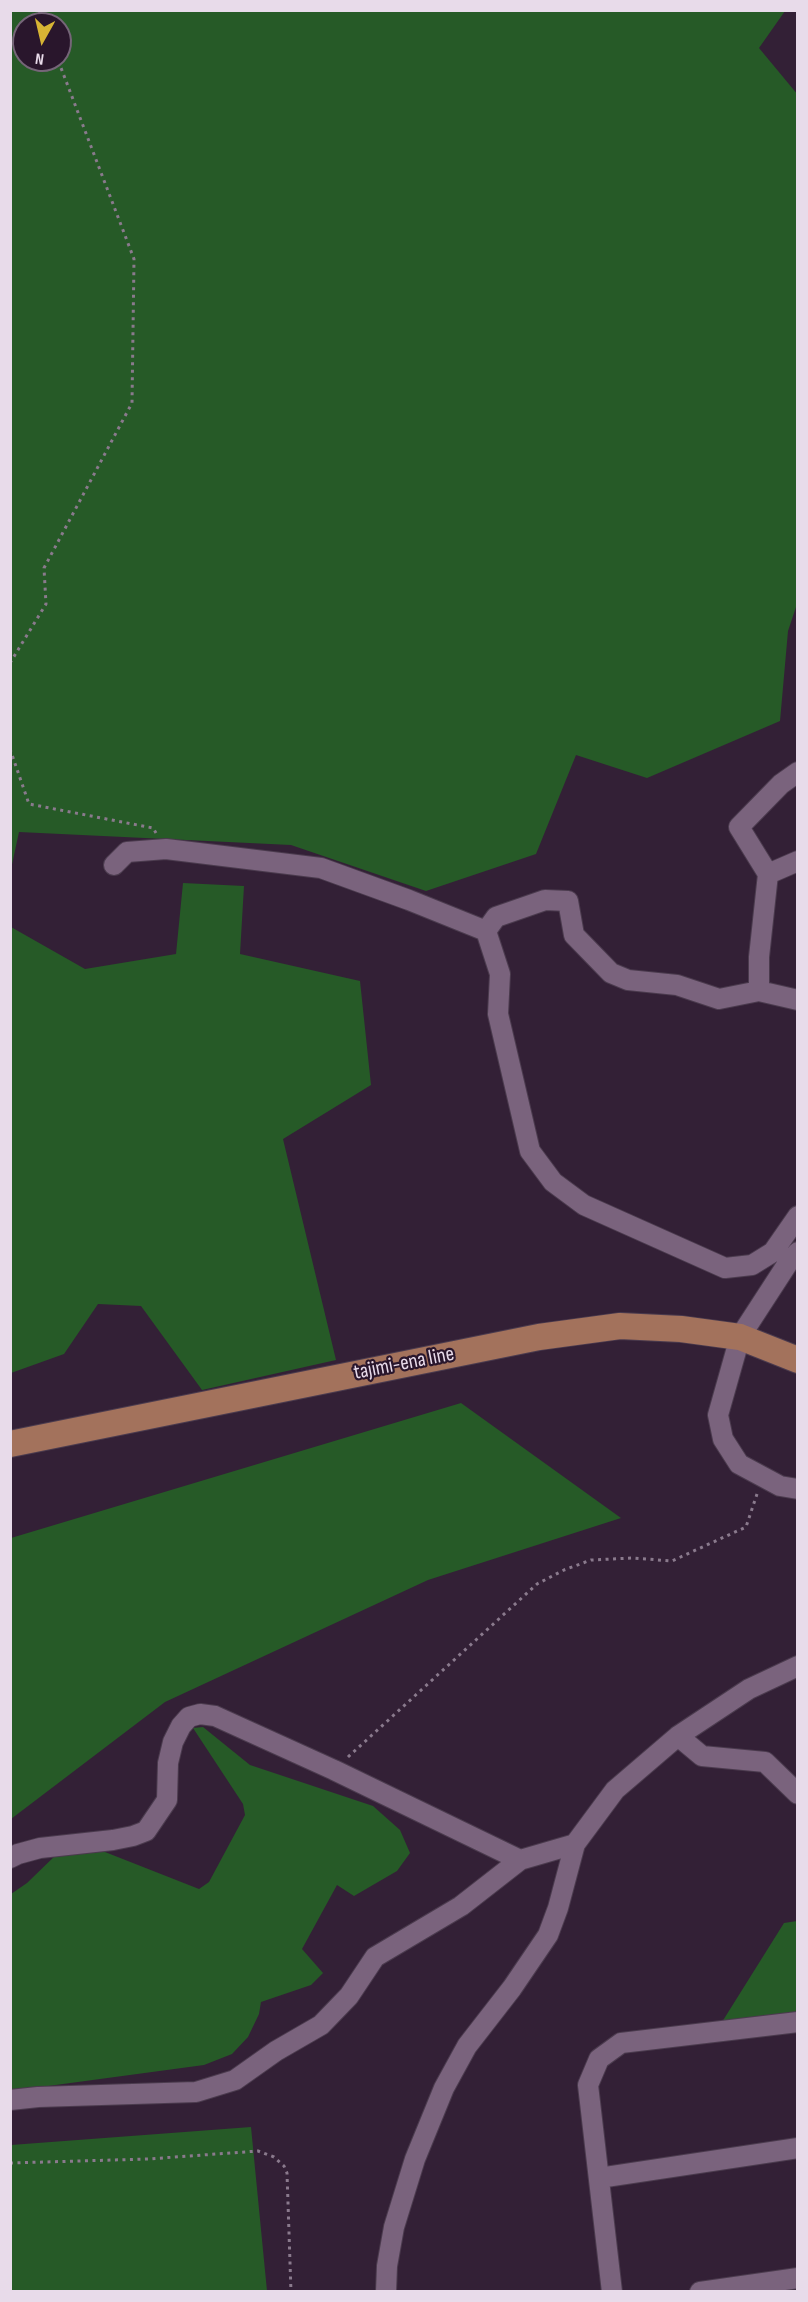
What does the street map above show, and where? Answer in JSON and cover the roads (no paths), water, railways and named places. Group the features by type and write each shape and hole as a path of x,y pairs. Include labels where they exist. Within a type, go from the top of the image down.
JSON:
{"main road":[{"name":"tajimi-ena line","path":"10,1444 539,1337 620,1326 681,1329 740,1336 798,1360"}],"street":[{"path":"759,991 759,957 768,874 739,827 781,784 798,772"},
{"path":"114,865 127,852 163,849 321,868 486,931"},
{"path":"768,874 798,861"},
{"path":"486,931 496,917 545,900 568,901 574,935 611,973 628,980 677,986 719,999 759,991 798,1000"},
{"path":"486,931 500,974 498,1014 530,1151 553,1182 584,1205 725,1268 752,1265 773,1252 798,1216"},
{"path":"794,1260 740,1336 718,1415 723,1439 739,1464 780,1486 798,1489"},
{"path":"386,2292 387,2266 394,2227 415,2158 444,2088 466,2046 512,1988 548,1935 558,1908 575,1844 615,1790 678,1736 749,1689 798,1666"},
{"path":"10,1858 60,1844 113,1840 146,1831 167,1800 168,1763 173,1742 181,1726 189,1717 200,1714 215,1716 334,1770 520,1860"},
{"path":"678,1736 702,1756 765,1762 798,1794"},
{"path":"10,2100 196,2092 235,2080 276,2051 321,2025 349,1996 375,1957 461,1906 520,1860 575,1844"},
{"path":"612,2292 588,2085 599,2059 621,2043 798,2022"},
{"path":"599,2178 798,2148"},
{"path":"700,2292 798,2278"}]}
